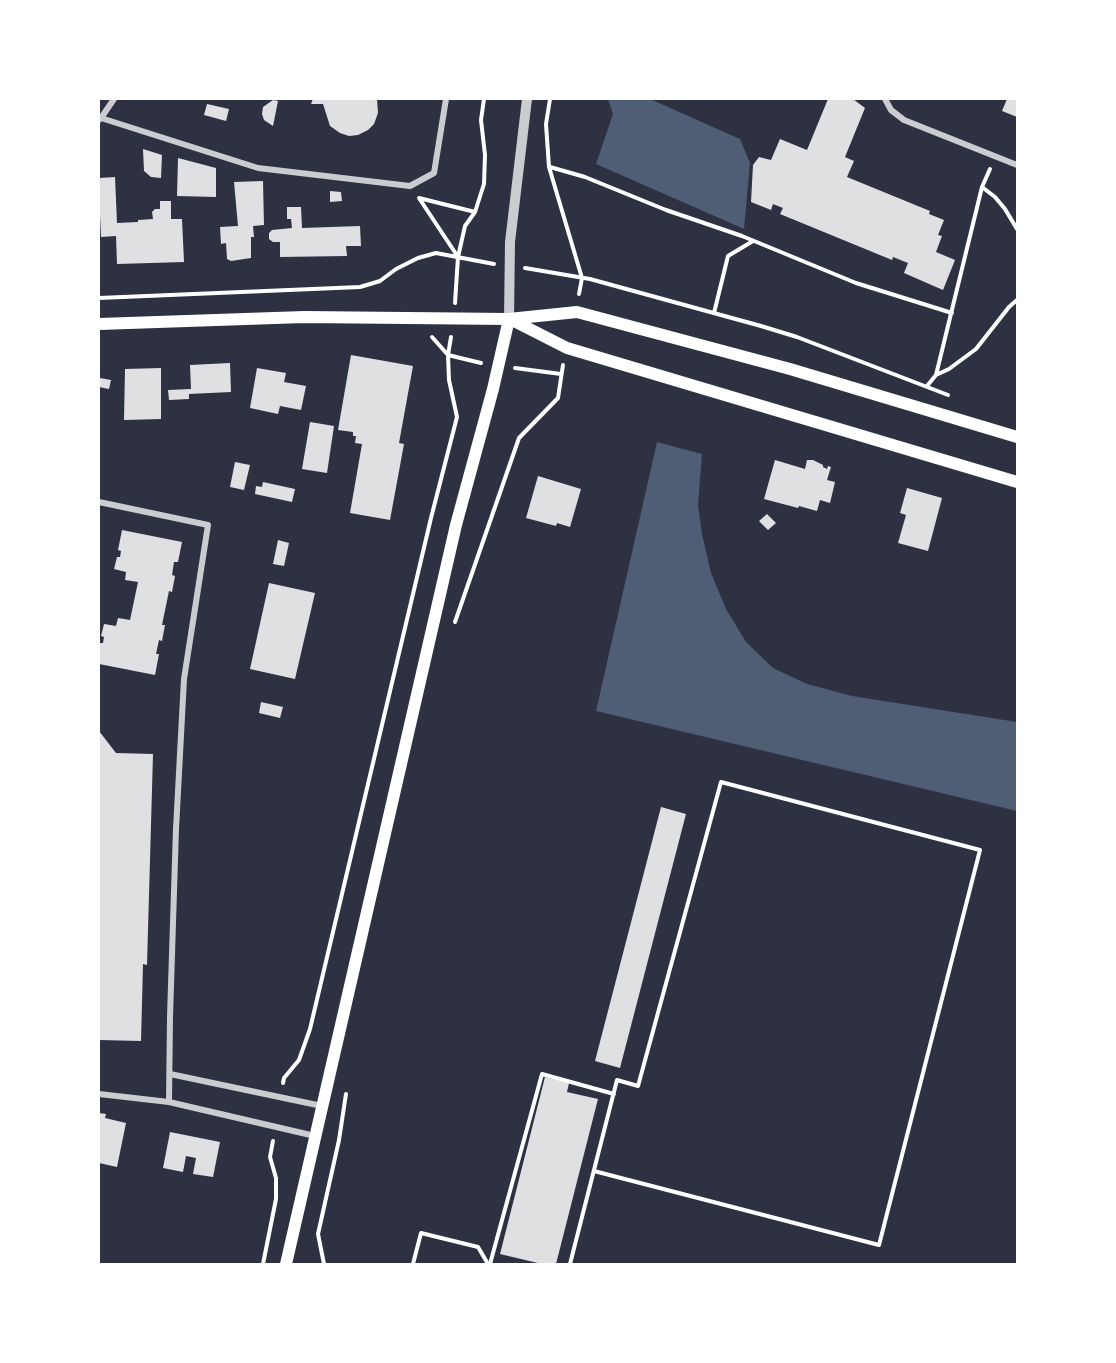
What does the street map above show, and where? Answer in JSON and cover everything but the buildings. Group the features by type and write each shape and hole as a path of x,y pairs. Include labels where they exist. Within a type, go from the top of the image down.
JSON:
{"main road":[{"path":"99,324 304,317 509,319 576,312 790,369 1017,437"},
{"path":"509,319 567,348 1017,482"},
{"path":"286,1264 456,525 493,389 509,319"}],"street":[{"path":"114,99 100,119 258,168 410,186 434,173 446,99"},
{"path":"509,319 510,242 527,99"},
{"path":"885,99 891,110 904,120 1017,165"},
{"path":"99,502 208,525 184,679 176,829 170,1102"},
{"path":"170,1074 322,1106"},
{"path":"99,1094 170,1102 315,1136"}],"path":[{"path":"282,1096 284,1078 299,1060 310,1029 430,518 457,417 449,380 448,355 454,318 458,257 465,226 475,212 486,170 481,120 484,99"},
{"path":"550,99 546,124 549,167 582,278 797,337 927,386 936,375 966,358 976,349 985,340 996,322 1017,300"},
{"path":"936,375 982,188 995,156"},
{"path":"549,167 585,177 856,283 952,313"},
{"path":"410,186 458,257"},
{"path":"982,188 995,197 1017,230"},
{"path":"419,198 475,212"},
{"path":"714,313 728,256 753,241"},
{"path":"99,298 360,287 380,281 396,269 418,258 436,254 458,257"},
{"path":"454,625 519,438 558,398 561,374"},
{"path":"570,1264 617,1080 638,1086 721,782 980,850 879,1245 594,1171"},
{"path":"489,1264 542,1074 614,1094"},
{"path":"324,1264 318,1234 339,1140 347,1091"},
{"path":"263,1264 276,1199 276,1178 270,1157 276,1126"},
{"path":"413,1264 421,1233 478,1247 489,1264"}],"water":[{"path":"608,99 650,99 740,139 750,163 744,229 596,164 613,114"},
{"path":"657,442 702,454 698,505 711,573 726,609 746,642 773,668 807,684 852,696 1017,722 1017,811 596,711"}]}
